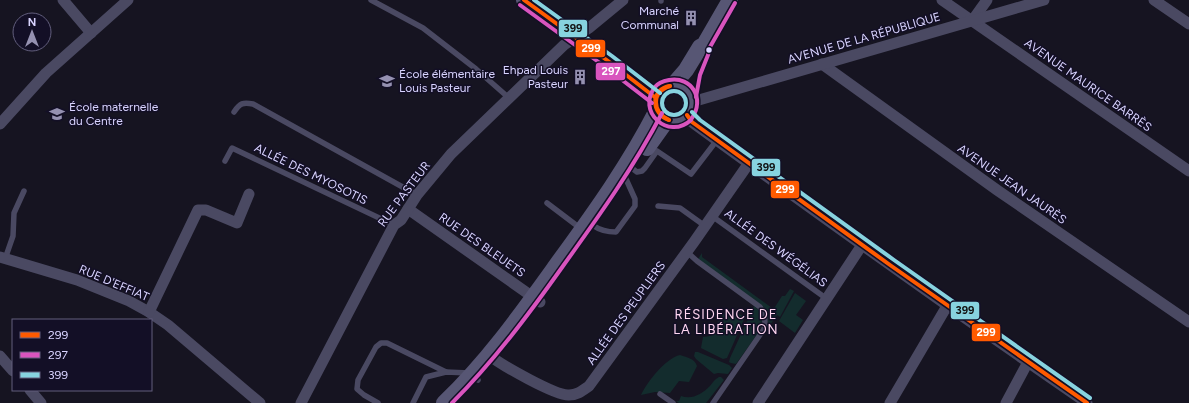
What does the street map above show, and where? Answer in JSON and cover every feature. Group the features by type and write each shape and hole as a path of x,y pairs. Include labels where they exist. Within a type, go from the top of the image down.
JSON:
{"main road":[{"path":"524,0 619,69 674,121 679,120 690,104 691,85 696,66 704,49 704,45 730,0"},
{"path":"673,85 686,70 700,47 704,45"},
{"path":"444,403 474,377 519,332 537,300 589,229 630,167 649,126 660,109 660,91 673,85 680,86 686,90 690,104"},
{"path":"589,229 630,167"},
{"path":"457,403 474,377"}],"street":[{"path":"63,0 91,33"},
{"path":"0,124 46,73 128,0"},
{"name":"RUE PASTEUR","path":"301,403 394,225 401,220 417,195 451,154 564,45 589,28 623,0"},
{"name":"AVENUE MAURICE BARRÈS","path":"942,0 1189,171"},
{"path":"972,21 987,0"},
{"name":"AVENUE DE LA RÉPUBLIQUE","path":"690,104 1044,0"},
{"path":"1154,0 1189,24"},
{"name":"AVENUE JEAN JAURÈS","path":"822,64 997,190 1189,322"},
{"path":"690,104 692,122 862,245 1087,403"},
{"name":"ALLÉE DES PEUPLIERS","path":"492,358 562,395 574,395 589,386 687,252 749,163"},
{"path":"149,312 198,210 206,210 237,223 249,194"},
{"name":"RUE DES BLEUETS","path":"408,208 537,300"},
{"path":"758,403 862,245"},
{"name":"RUE D'EFFIAT","path":"2,258 89,284 129,301 149,312 168,325 260,403"},
{"path":"890,403 948,306"},
{"path":"0,356 12,370"},
{"path":"1006,403 1028,362"},
{"path":"31,391 41,403"}],"lane":[{"path":"371,0 423,28 476,69 509,98"},
{"path":"234,112 238,105 244,103 253,104 417,195"},
{"path":"630,167 637,172 642,171 657,151 691,174 717,140"},
{"name":"ALLÉE DES MYOSOTIS","path":"225,161 232,148 394,225"},
{"path":"547,203 589,229 616,232 635,206 630,167"},
{"path":"2,258 7,251 13,236 14,213 24,191"},
{"path":"658,206 680,208 705,226"},
{"name":"ALLÉE DES WÉGÉLIAS","path":"712,216 827,298"},
{"path":"687,252 760,307 765,319 764,329 712,403"},
{"path":"378,403 364,396 357,389 358,380 376,347 381,343 387,343 446,372"},
{"path":"413,403 426,377 446,372 468,373 474,377"},
{"path":"660,394 673,403"},
{"path":"364,396 366,403"}],"green space":[{"path":"702,253 702,257 772,308 775,307 782,296 785,296 790,289 794,291 780,317 777,315 768,328 767,316 762,306 698,259"},
{"path":"795,293 806,301 796,315 803,320 795,333 779,321"},
{"path":"754,306 762,315 763,320 760,329 736,364 731,363 729,362 730,358"},
{"path":"726,310 745,317 727,358 723,359 701,348 703,337 711,336 714,333 716,325"},
{"path":"695,352 729,365 732,368 728,374 714,374 696,359 694,356"},
{"path":"680,355 692,360 697,366 689,382 679,381 670,393 655,392 641,395 658,371 669,361"},
{"path":"719,377 724,380 706,403 679,403 676,401 679,401 681,396 693,397 700,394"}],"transit line":[{"name":"299","path":"524,0 656,98"},
{"name":"399","path":"534,0 612,56 660,93"},
{"name":"297","path":"696,97 700,75 710,47 735,3"},
{"name":"297","path":"520,5 652,103"},
{"name":"297","path":"691,120 682,126 673,127 664,125 657,120 652,114 649,105 650,96 655,87 661,82 669,80 677,80 690,85 694,90 697,103 696,111 692,118"},
{"name":"299","path":"669,120 659,113 655,102 656,96 659,92 663,88 670,86"},
{"name":"299","path":"669,120 659,112 656,102 659,93 670,86"},
{"name":"399","path":"674,91 682,95 686,103 682,111 674,115 666,111 662,103 666,95 674,91"},
{"name":"399","path":"692,112 700,120 894,260 1090,398"},
{"name":"297","path":"452,403 497,354 590,229 640,153 662,113"},
{"name":"299","path":"687,115 692,122 890,265 1087,403"}],"place":[{"name":"Marché Communal","path":"691,18"},
{"name":"Ehpad Louis Pasteur","path":"580,77"},
{"name":"École élémentaire Louis Pasteur","path":"387,81"},
{"name":"École maternelle du Centre","path":"57,114"}],"district":[{"name":"RÉSIDENCE DE LA LIBÉRATION","path":"726,322"}]}
